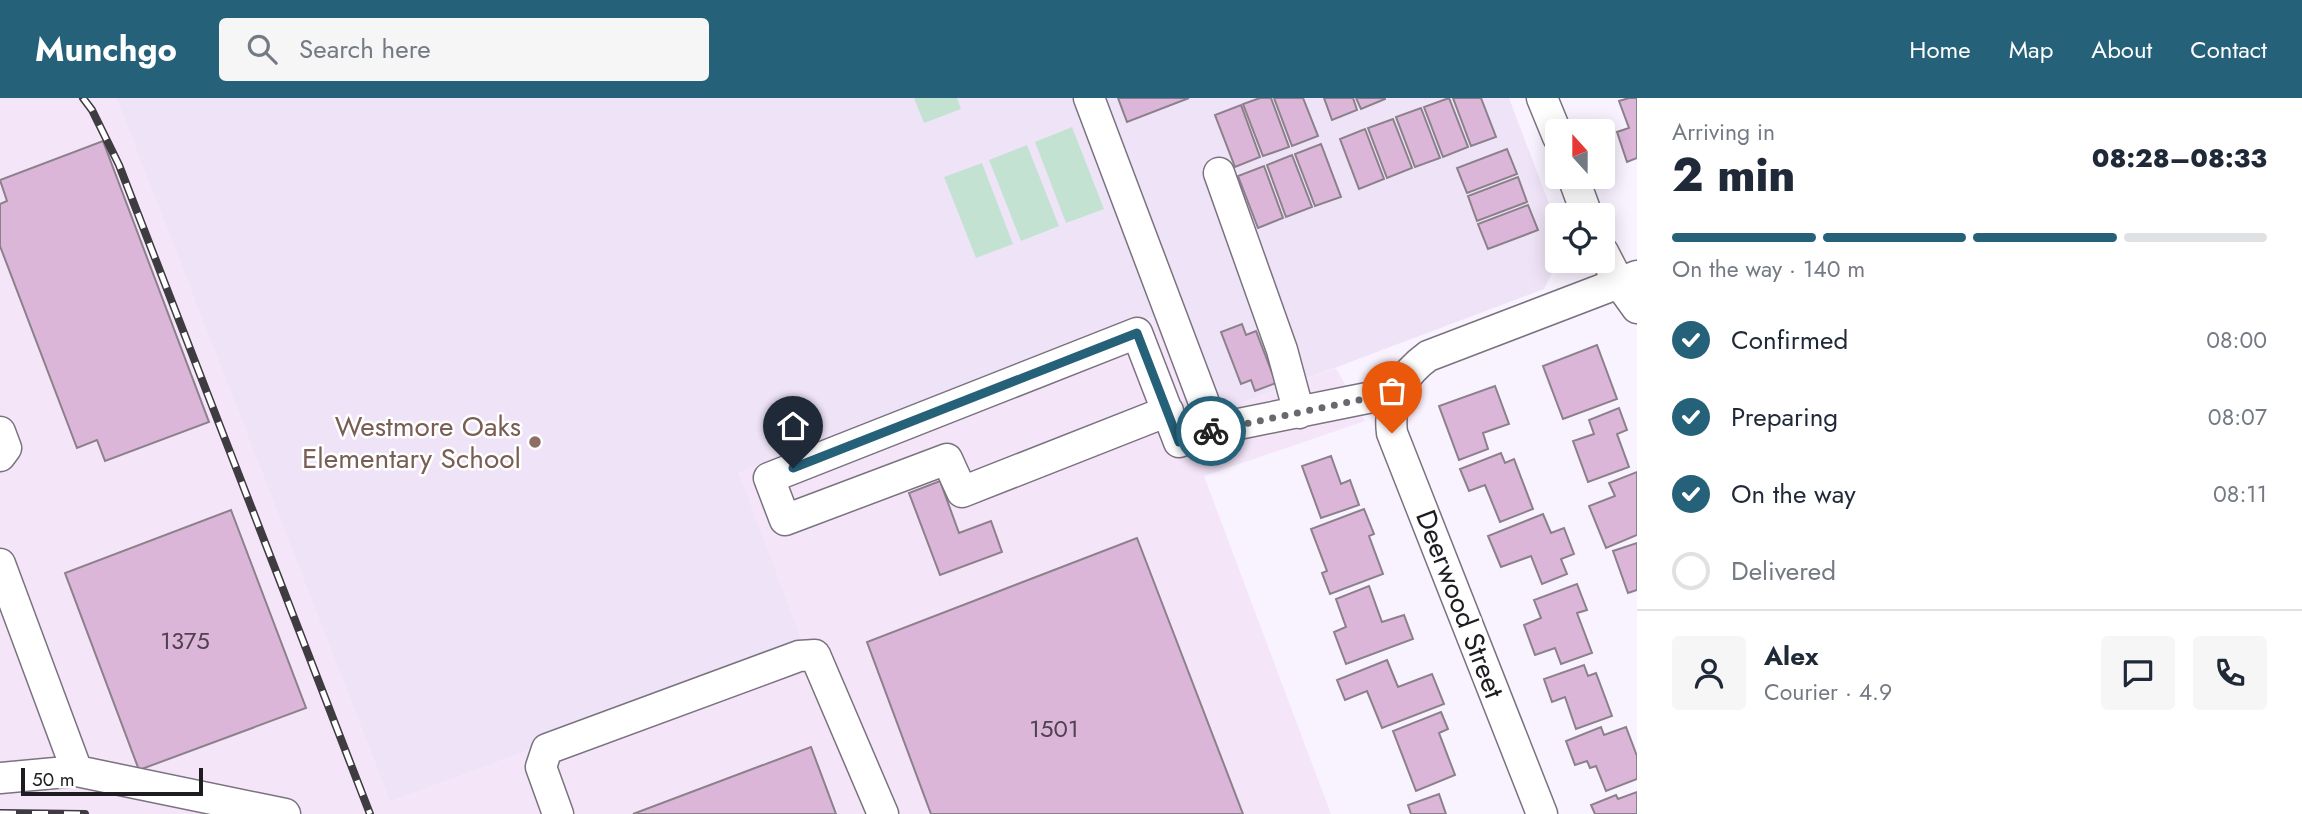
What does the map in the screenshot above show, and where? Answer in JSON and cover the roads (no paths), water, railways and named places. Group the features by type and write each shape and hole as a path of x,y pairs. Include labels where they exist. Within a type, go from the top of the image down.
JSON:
{"street":[{"path":"1089,98 1214,429"},
{"path":"1542,98 1551,119"},
{"path":"1219,173 1282,350 1299,413"},
{"path":"1615,265 1628,279 1637,308"},
{"path":"1168,411 962,492 947,459 785,520 769,478 1137,333 1168,411 1179,442 1214,429 1397,392 1405,376 1428,356 1628,279"},
{"name":"Deerwood Street","path":"1397,392 1391,420 1392,433 1542,814"},
{"path":"0,432 6,448 0,456"},
{"path":"0,564 77,771"},
{"path":"558,814 541,766 547,749 799,656 816,655 883,814"},
{"path":"1,774 77,771 285,814"}],"railway":[{"path":"83,98 92,110 119,165 370,814"},
{"path":"0,813 85,814"}],"place":[{"name":"Westmore Oaks Elementary School","path":"535,442"}]}
